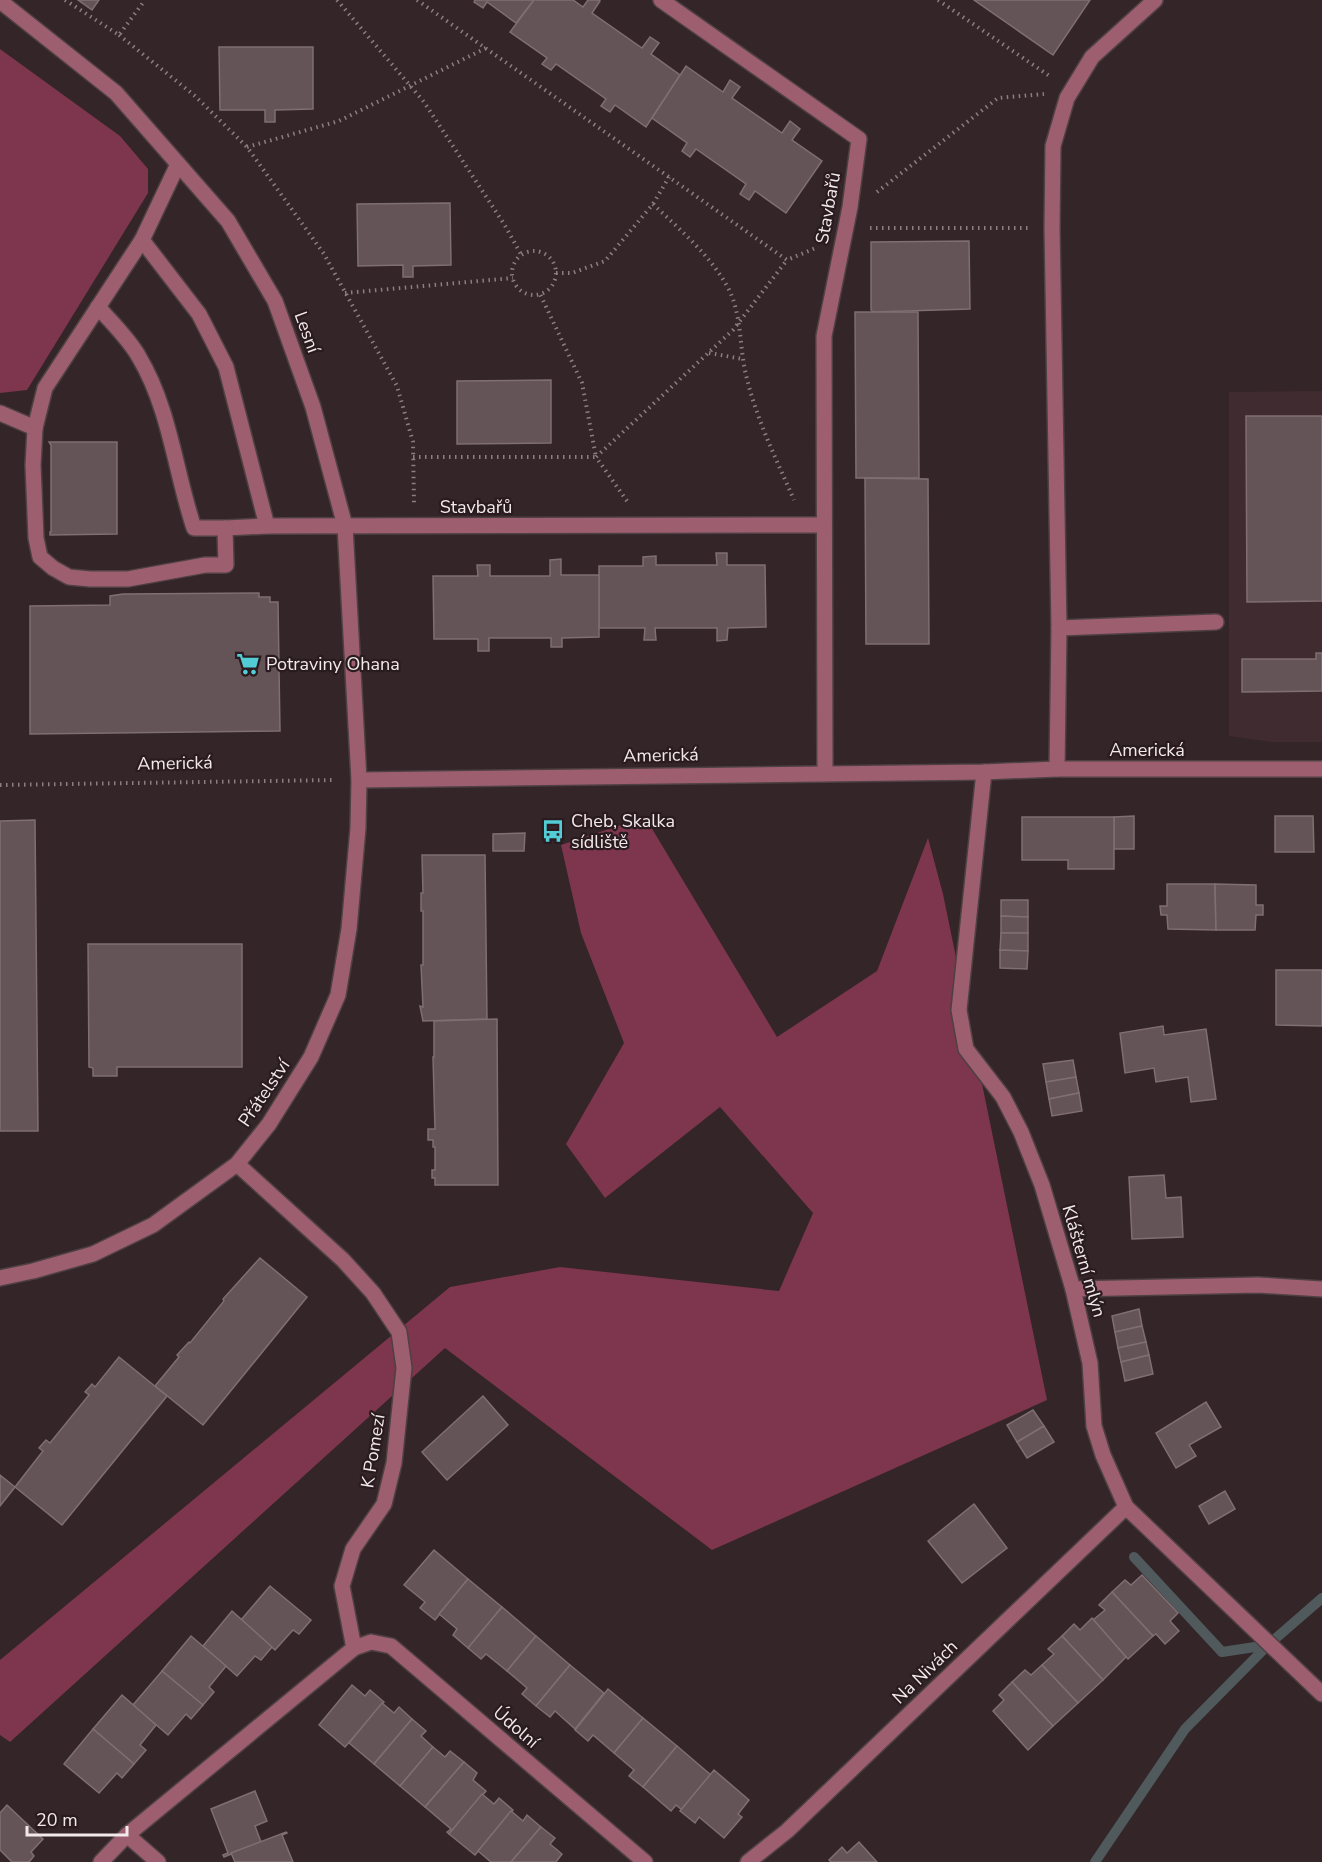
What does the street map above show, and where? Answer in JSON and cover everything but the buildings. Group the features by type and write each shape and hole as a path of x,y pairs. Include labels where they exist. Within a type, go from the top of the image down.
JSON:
{"street":[{"name":"Stavbařů","path":"661,0 859,139 846,226 824,336 825,772"},
{"path":"1057,769 1059,628 1052,228 1053,146 1067,99 1092,57 1155,0"},
{"name":"Lesní","path":"0,1 116,93 228,221 275,301 313,407 345,526 359,780"},
{"path":"178,164 142,240 45,388 35,428 33,465 36,538 40,557 69,577 128,579 206,565 226,565 225,528"},
{"path":"142,240 199,314 226,367 267,526"},
{"name":"Stavbařů","path":"98,307 139,355 157,394 171,436 183,494 194,528 824,525"},
{"path":"0,413 35,428"},
{"path":"1059,628 1216,622"},
{"name":"Americká","path":"359,780 825,772 984,772 1057,769 1322,769"},
{"name":"Klášterní mlýn","path":"984,772 959,1010 966,1049 1002,1097 1021,1132 1042,1185 1073,1289 1090,1363 1094,1426 1103,1455 1126,1507 1322,1694"},
{"name":"Přátelství","path":"0,1278 93,1254 153,1225 237,1164 269,1124 311,1057 338,995 349,929 358,828 359,780"},
{"name":"K Pomezí","path":"237,1164 343,1260 373,1293 399,1332 404,1368 394,1463 384,1504 353,1550 342,1586 354,1648"},
{"path":"1073,1289 1258,1285 1322,1289"},
{"name":"Na Nivách","path":"748,1862 796,1822 1126,1507"},
{"name":"Údolní","path":"354,1648 371,1642 391,1646 645,1862"},
{"path":"101,1862 127,1835 354,1648"},
{"path":"127,1835 158,1862"}],"path":[{"path":"65,0 119,35 195,96 247,147 324,254 397,386 413,442 415,526"},
{"path":"119,35 145,0"},
{"path":"337,0 430,111 504,224 522,256"},
{"path":"417,0 787,260"},
{"path":"938,0 1071,91"},
{"path":"247,147 339,121 486,48"},
{"path":"413,457 596,457 708,353 738,322 787,260 846,226 998,98 1071,91"},
{"path":"556,273 572,273 605,261 653,204 669,177"},
{"path":"653,204 712,264 728,287 738,322 746,374 761,424 804,525"},
{"path":"846,226 1052,228"},
{"path":"532,251 546,255 552,260 556,273 551,286 540,294 533,295 520,290 513,278 514,264 522,256 532,251"},
{"path":"345,293 513,278"},
{"path":"540,294 582,383 596,457 645,525"},
{"path":"708,353 743,359"},
{"name":"Americká","path":"0,785 359,780"}],"shaded area":[{"path":"0,49 120,136 148,169 148,193 27,390 0,393"},
{"path":"1322,391 1322,742 1272,742 1229,736 1229,392"},
{"path":"645,817 777,1037 877,971 928,838 943,894 1047,1400 712,1550 445,1348 10,1742 0,1735 0,1660 450,1287 560,1267 779,1291 813,1213 720,1107 605,1198 566,1144 624,1043 581,933 561,845"}],"waterway":[{"path":"1134,1557 1222,1652 1268,1645"},
{"path":"1095,1862 1185,1729 1268,1645 1322,1598"}],"place":[{"name":"Potraviny Ohana","path":"248,664"},
{"name":"Cheb, Skalka sídliště","path":"553,831"}]}
